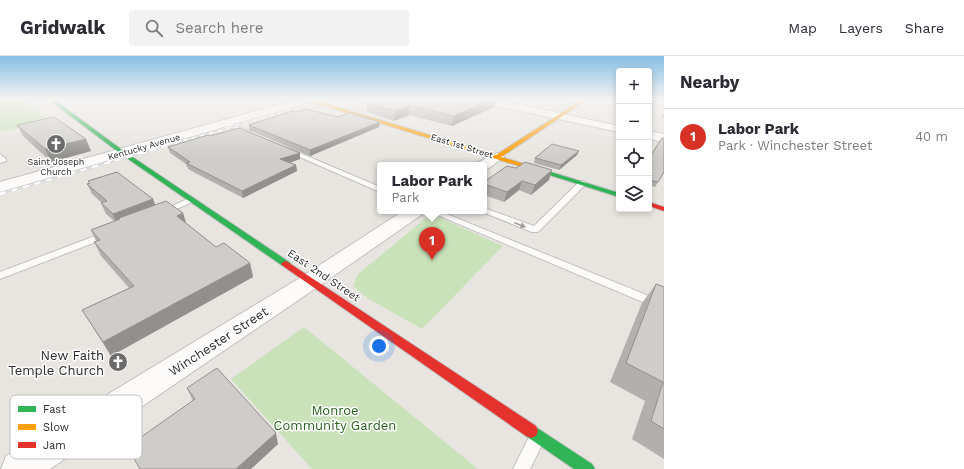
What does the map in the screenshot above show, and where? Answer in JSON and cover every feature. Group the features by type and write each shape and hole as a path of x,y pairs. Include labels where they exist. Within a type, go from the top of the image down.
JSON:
{"street":[{"name":"East 2nd Street","path":"76,118 123,153 587,469"},
{"name":"Kentucky Avenue","path":"0,187 246,118"},
{"name":"East 1st Street","path":"368,118 616,194"},
{"path":"487,163 555,118"},
{"path":"569,118 616,128"},
{"path":"652,136 664,138"},
{"path":"652,205 664,208"},
{"name":"Winchester Street","path":"134,395 311,281 411,214"},
{"name":"Winchester Street","path":"19,469 35,459"}],"lane":[{"path":"227,124 258,137"},
{"path":"284,148 377,189"},
{"path":"0,156 4,160 0,161"},
{"path":"487,212 536,230 583,184"},
{"path":"156,215 193,200"},
{"path":"439,214 664,307"},
{"path":"0,276 118,229"},
{"path":"521,469 539,436"}],"green space":[{"path":"0,118 46,118 49,121 0,132"},
{"path":"431,214 503,246 422,329 367,298 353,286 358,274"},
{"name":"Monroe Community Garden","path":"304,327 478,469 312,469 231,379"}],"building":[{"path":"48,118 56,118 86,139 45,149 17,125"},
{"path":"270,118 368,118 380,122 310,150 249,125"},
{"path":"239,128 300,153 280,159 296,165 242,191 186,163 190,162 168,147 208,135 210,136"},
{"path":"662,138 664,138 664,172 658,182 652,181 652,153"},
{"path":"552,144 579,151 561,165 535,158"},
{"path":"525,162 552,170 535,185 522,181 507,192 487,185 487,180 507,166 516,168"},
{"path":"117,172 153,199 113,214 101,203 107,201 87,184 90,183 88,181"},
{"path":"166,201 183,213 177,216 216,247 224,243 250,263 103,342 82,310 134,286 94,242 100,240 91,230"},
{"path":"656,284 664,287 664,429 651,421 663,382 626,363"},
{"path":"217,368 276,433 236,469 140,469 134,459 142,459 142,436 195,399 187,388"}],"railway":[{"path":"183,141 261,118"},
{"path":"3,193 0,194 186,140"}],"traffic: fast":[{"path":"76,118 123,153 286,264"},
{"path":"542,171 616,194"},
{"path":"531,431 587,469"}],"traffic: slow":[{"path":"368,118 542,171"},
{"path":"497,157 556,118"}],"traffic: jam":[{"path":"652,205 664,209"},
{"path":"286,264 531,431"}],"place":[{"name":"Saint Joseph Church","path":"56,144"},
{"name":"Labor Park","path":"432,260"},
{"name":"New Faith Temple Church","path":"118,362"}]}
